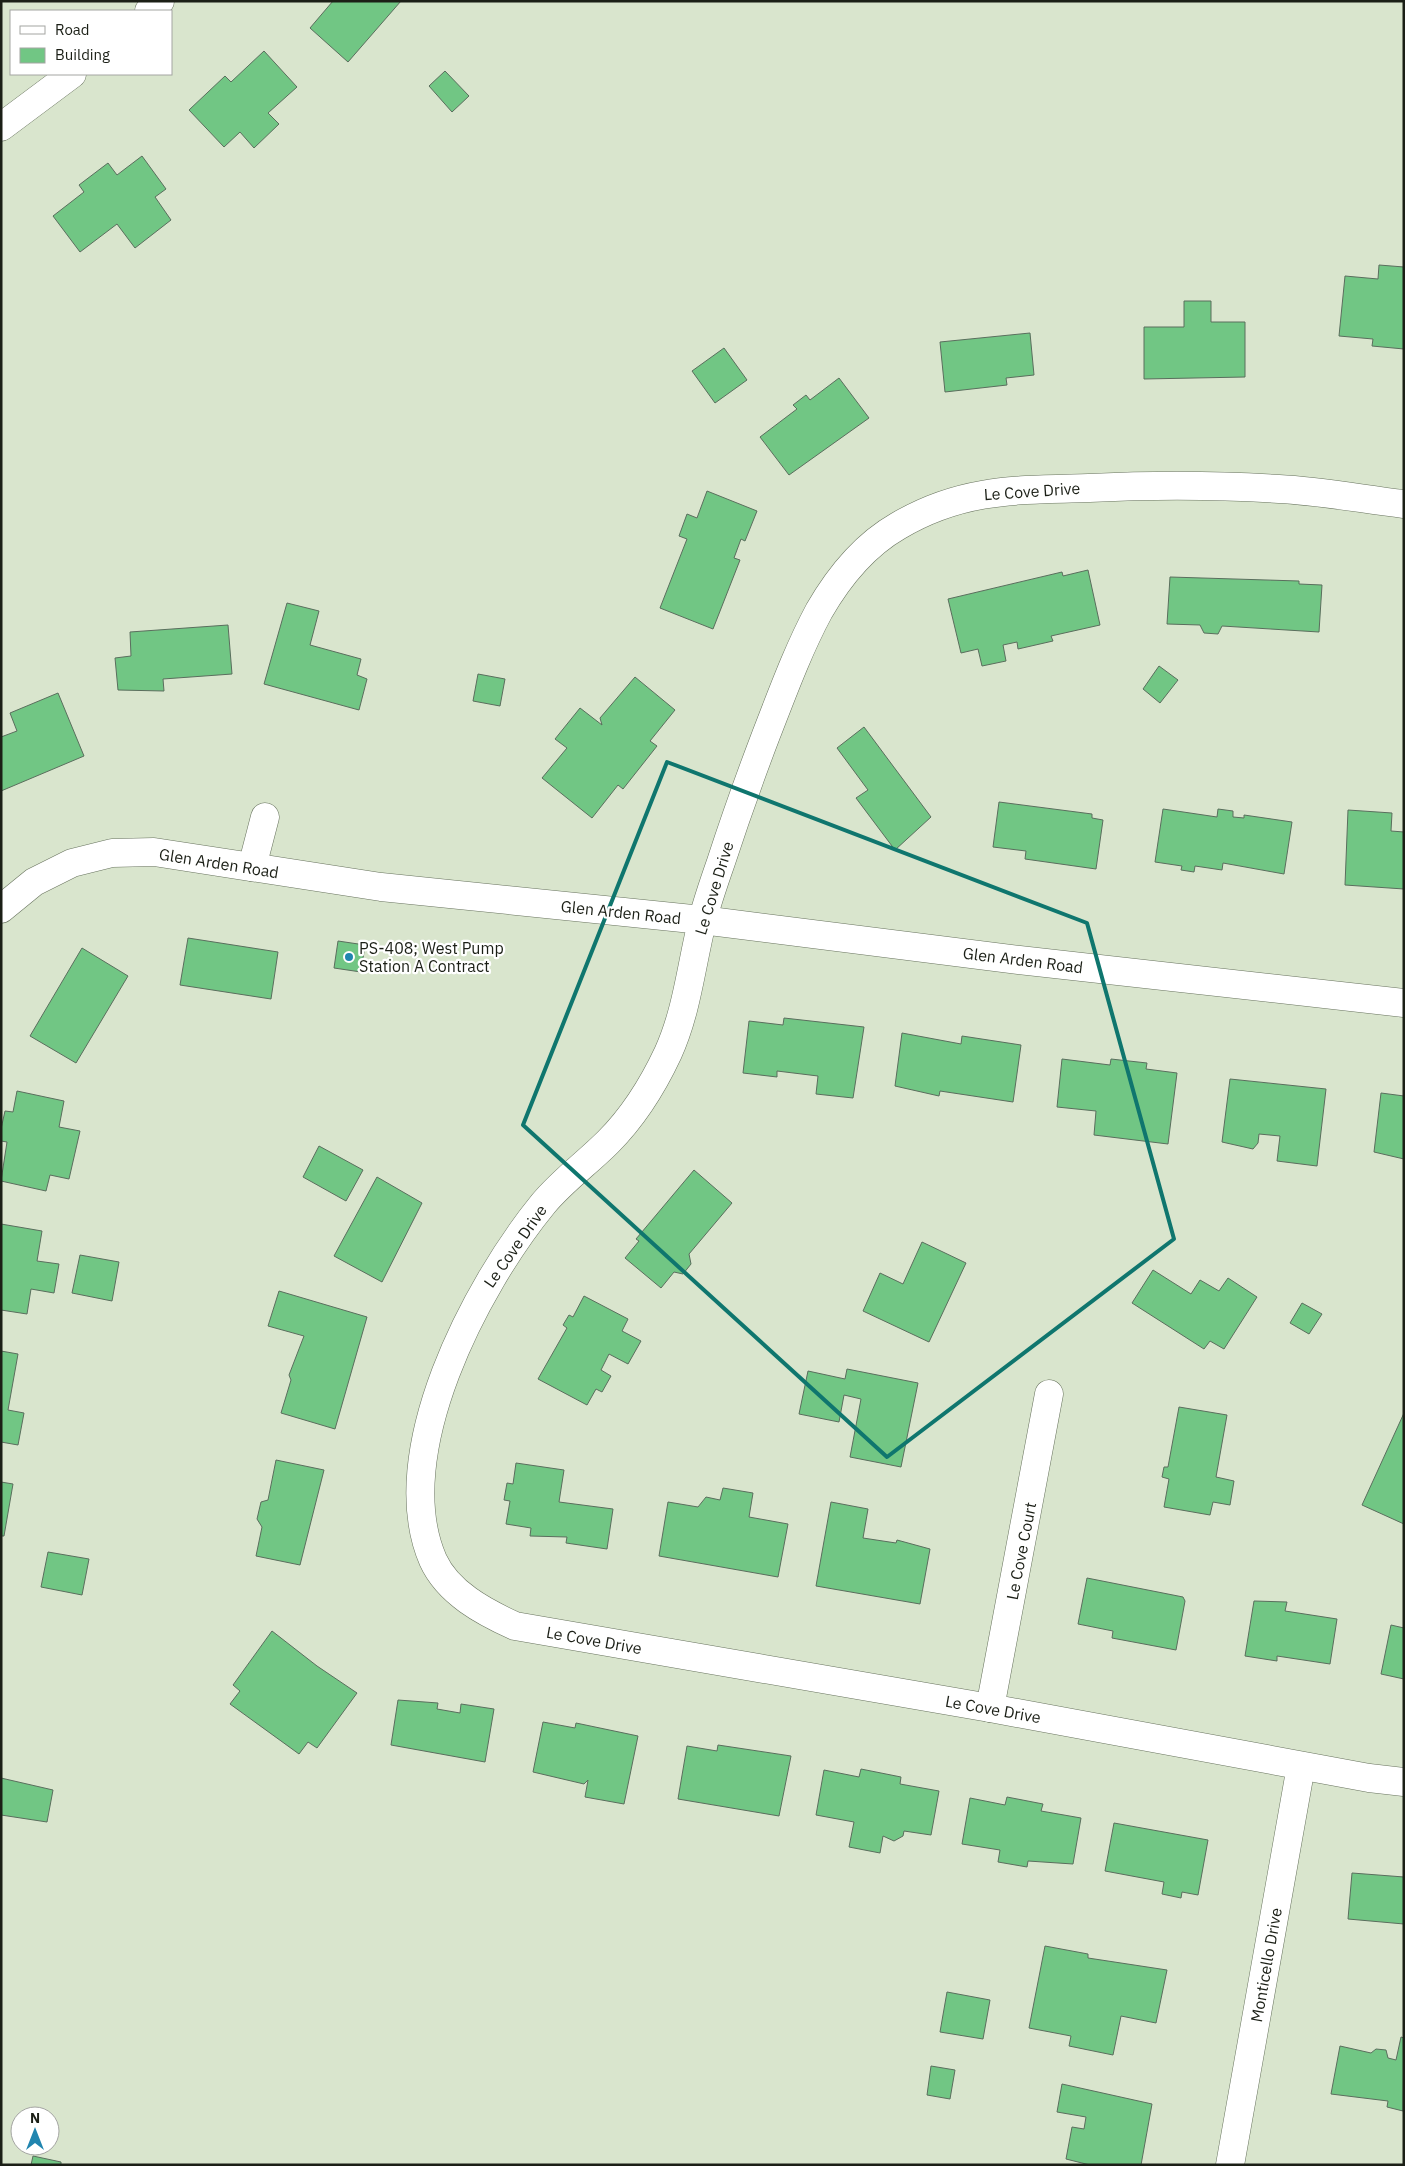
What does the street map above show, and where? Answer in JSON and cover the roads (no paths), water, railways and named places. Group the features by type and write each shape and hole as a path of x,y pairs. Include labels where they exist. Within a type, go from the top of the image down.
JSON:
{"street":[{"path":"150,10 160,1"},
{"path":"1,127 71,75"},
{"name":"Le Cove Drive","path":"1404,504 1280,489 1122,486 993,492 941,504 895,528 867,550 843,575 819,612 783,692 744,790 702,920 686,1003 668,1052 643,1098 611,1139 546,1201 498,1265 466,1324 441,1386 424,1450 420,1510 434,1562 462,1596 483,1612 515,1626 990,1708 1369,1778 1404,1782"},
{"path":"252,868 265,817"},
{"name":"Glen Arden Road","path":"1,909 34,882 72,863 112,854 154,852 381,887 702,920 1019,960 1404,1003"},
{"name":"Le Cove Court","path":"990,1708 1049,1394"},
{"name":"Monticello Drive","path":"1230,2165 1301,1766"}],"place":[{"name":"PS-408; West Pump Station A Contract","path":"349,957"}]}
